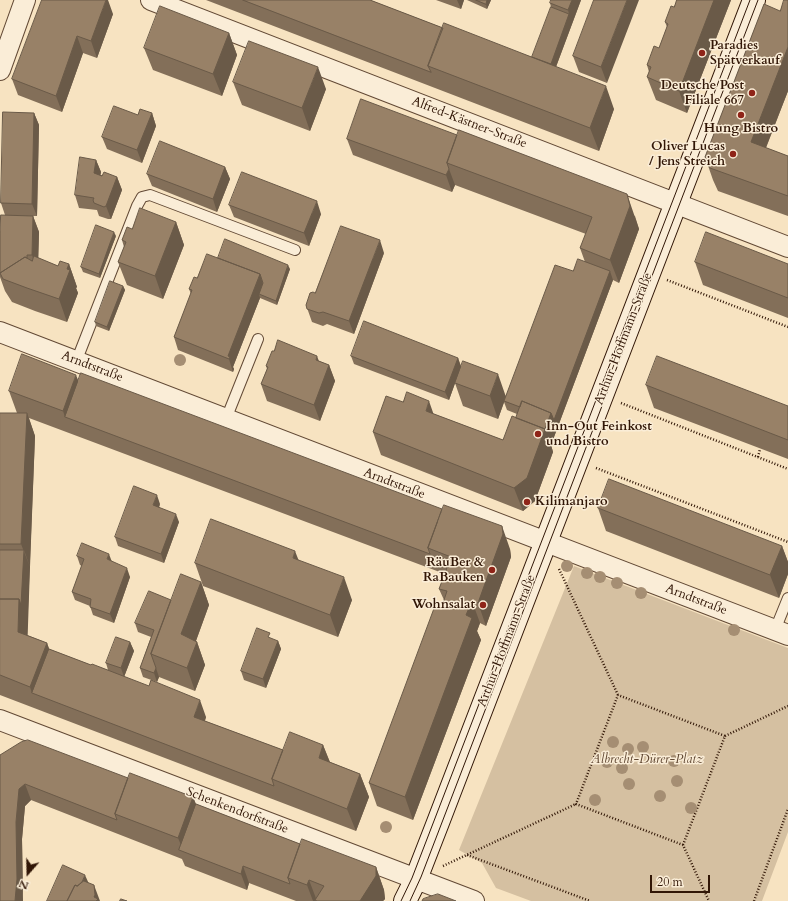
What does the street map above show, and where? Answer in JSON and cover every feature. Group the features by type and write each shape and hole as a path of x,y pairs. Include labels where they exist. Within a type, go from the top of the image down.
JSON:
{"street":[{"path":"0,70 25,0"},
{"name":"Alfred-Kästner-Straße","path":"151,0 788,247"},
{"name":"Arthur-Hoffmann-Straße","path":"405,901 416,879 754,0"},
{"name":"Arndtstraße","path":"0,332 782,633"},
{"name":"Schenkendorfstraße","path":"0,720 474,901"}],"lane":[{"path":"76,362 136,206 142,197 150,195 295,250"},
{"path":"226,419 258,339"},
{"path":"782,633 788,598"}],"path":[{"path":"649,273 788,327"},
{"path":"602,396 788,469"},
{"path":"758,457 760,449"},
{"path":"577,461 788,542"},
{"path":"565,582 618,695 725,736"},
{"path":"590,901 467,855 576,804 618,695"},
{"path":"683,845 725,736 788,706"},
{"path":"576,804 683,845 709,901"},
{"path":"754,901 788,809"}],"green space":[{"name":"Albrecht-Dürer-Platz","path":"574,566 788,648 788,832 762,901 531,901 496,888 482,863 459,850"}],"building":[{"path":"42,0 106,0 91,41 77,36 56,96 12,79"},
{"path":"243,0 370,0 443,28 428,66 431,72"},
{"path":"476,0 487,0 486,4"},
{"path":"551,0 572,0 568,10 550,3"},
{"path":"594,0 627,0 601,67 573,56"},
{"path":"677,0 714,0 679,91 647,77 651,67 647,65 654,46 659,48 668,24 665,22 671,6 674,7"},
{"path":"784,0 788,0 788,47 751,142 788,156 788,196 710,168 705,157 764,4 780,11"},
{"path":"160,6 229,33 213,74 144,48"},
{"path":"551,7 569,14 551,64 532,57"},
{"path":"444,23 606,86 590,128 428,66"},
{"path":"249,41 318,67 302,108 233,82"},
{"path":"361,99 457,135 447,163 449,169 446,175 347,139"},
{"path":"114,106 138,115 140,109 152,113 137,150 102,137"},
{"path":"3,112 34,113 32,204 1,203"},
{"path":"459,130 627,194 630,206 610,260 580,248 592,217 447,163"},
{"path":"160,141 225,167 213,199 147,174"},
{"path":"80,157 96,160 94,173 102,176 104,172 117,177 106,206 104,207 94,203 94,198 75,195"},
{"path":"242,172 317,201 304,233 229,205"},
{"path":"140,208 176,222 155,276 118,262 126,242 122,240 127,227 132,229"},
{"path":"1,215 33,216 32,255 27,255 27,258 25,257 0,273 0,234"},
{"path":"96,225 114,232 99,274 81,267"},
{"path":"341,226 380,240 349,321 323,312 319,313 307,309 306,305 310,293 315,293"},
{"path":"706,232 788,264 788,298 695,262"},
{"path":"225,239 288,265 276,301 259,294 263,283 260,274 218,258"},
{"path":"207,254 260,274 228,356 230,357 229,359 174,337 192,290 189,289 194,277 197,278"},
{"path":"34,256 58,266 60,261 69,264 67,269 70,270 59,299 3,279 0,273 25,257 32,261"},
{"path":"578,259 610,271 554,420 551,413 522,401 520,407 504,401 555,265 573,271"},
{"path":"110,281 123,286 107,327 95,322"},
{"path":"364,321 458,358 445,392 351,356"},
{"path":"278,340 317,356 316,360 329,365 314,405 261,384 268,367 266,366"},
{"path":"22,354 76,375 63,411 9,391"},
{"path":"657,356 788,406 788,440 646,385"},
{"path":"463,361 498,374 490,396 455,383"},
{"path":"81,373 442,509 428,548 430,554 65,417"},
{"path":"407,392 429,401 426,411 503,440 512,416 545,429 527,478 514,488 373,432 386,396 403,402"},
{"path":"522,401 551,413 545,429 516,418"},
{"path":"0,413 27,413 21,544 0,544"},
{"path":"609,479 782,546 770,575 598,508"},
{"path":"134,486 157,495 153,505 176,514 161,554 115,537"},
{"path":"444,505 502,526 503,534 478,603 472,601 466,615 472,618 405,797 369,783 436,603 442,606 447,591 439,589 451,557 428,548"},
{"path":"211,519 295,551 293,558 344,577 330,615 195,563"},
{"path":"82,543 109,554 107,559 127,568 110,614 90,607 91,599 72,592 84,559 77,556"},
{"path":"0,550 24,550 21,605 19,599 0,599"},
{"path":"181,574 201,582 181,634 197,642 187,668 151,654"},
{"path":"149,591 171,600 151,654 156,668 154,673 140,668 154,630 135,623"},
{"path":"0,599 19,599 18,632 47,643 30,687 0,675"},
{"path":"257,628 270,633 268,637 278,641 263,679 241,671"},
{"path":"116,637 130,642 121,668 106,663"},
{"path":"49,649 149,686 151,680 200,700 194,717 283,750 272,779 274,786 32,693"},
{"path":"290,732 323,745 319,758 360,774 347,809 272,779"},
{"path":"28,740 128,778 115,814 117,820 25,784 19,789 16,822 17,879 15,901 0,901 0,755 21,742"},
{"path":"130,773 193,797 178,838 115,814"},
{"path":"196,804 300,844 288,878 290,884 243,866 241,874 179,850"},
{"path":"302,839 376,867 376,876 360,901 317,901 315,900 324,886 309,880 307,885 288,878"},
{"path":"63,865 85,875 82,882 77,886 75,885 67,901 47,901"},
{"path":"84,881 94,885 94,897 98,899 96,901 67,901 75,885 77,886"},
{"path":"438,894 456,901 422,901 423,899"}],"tram line":[{"path":"401,901 412,878 750,0"},
{"path":"410,901 421,877 758,0"}],"place":[{"name":"Paradies Spätverkauf","path":"702,53"},
{"name":"Deutsche Post Filiale 667","path":"752,93"},
{"name":"Hung Bistro","path":"741,115"},
{"name":"Oliver Lucas / Jens Streich","path":"733,154"},
{"name":"Inn-Out Feinkost und Bistro","path":"538,434"},
{"name":"Kilimanjaro","path":"527,502"},
{"name":"RäuBer & RaBauken","path":"492,570"},
{"name":"Wohnsalat","path":"483,605"}]}
